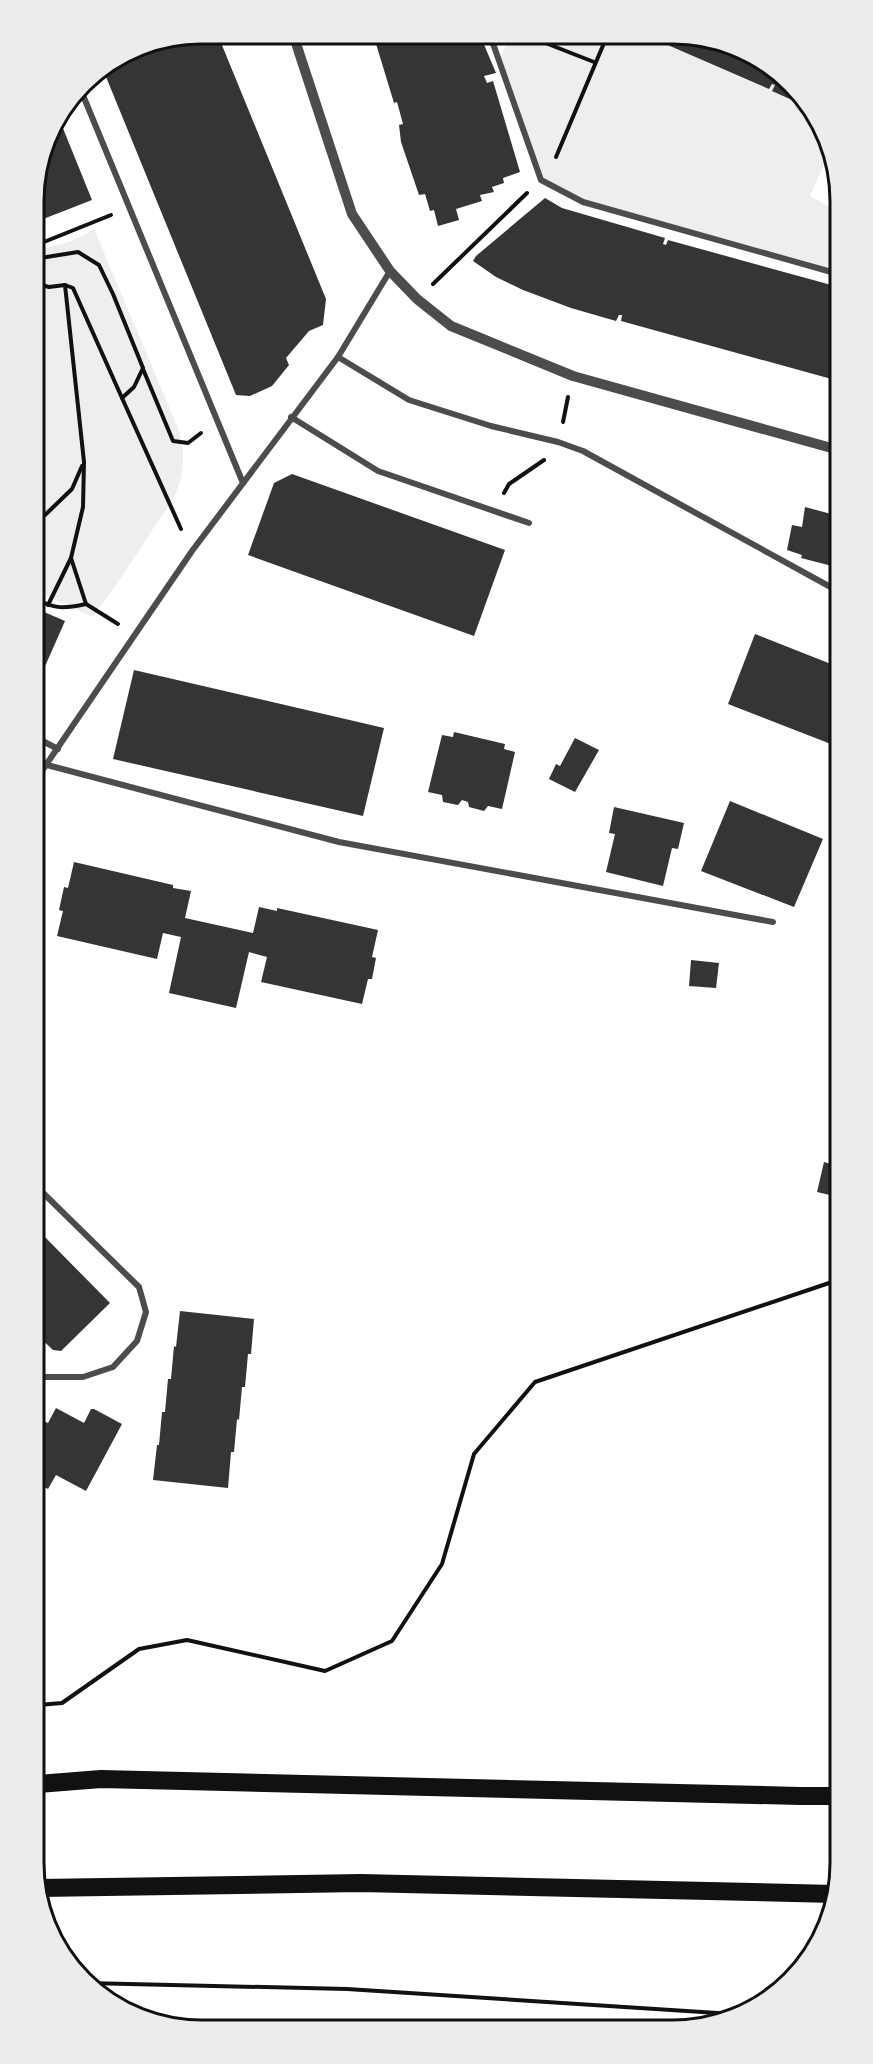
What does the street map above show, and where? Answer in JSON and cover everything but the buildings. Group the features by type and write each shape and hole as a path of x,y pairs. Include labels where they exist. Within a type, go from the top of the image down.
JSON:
{"highway":[{"path":"44,1784 101,1779 829,1796"},
{"path":"46,1888 361,1883 826,1894"}],"street":[{"path":"296,44 352,214 390,271 417,299 451,326 573,376 830,448"},
{"path":"493,44 541,180 583,202 830,272"},
{"path":"84,97 243,483"},
{"path":"44,769 192,551 338,357 390,271"},
{"path":"338,357 409,400 491,426 558,442 583,451 830,587"},
{"path":"291,417 378,471 529,523"},
{"path":"44,742 58,749"},
{"path":"47,765 339,842 773,922"},
{"path":"44,1194 139,1287 146,1312 137,1341 113,1366 83,1377 44,1377"}],"path":[{"path":"548,44 594,62"},
{"path":"417,299 541,180 556,158 603,44"},
{"path":"44,242 128,208"},
{"path":"44,257 78,252 99,265 173,441 188,443 217,421"},
{"path":"44,285 65,285 73,288 192,551"},
{"path":"48,605 71,558 83,507 84,462 65,285"},
{"path":"122,398 134,387 143,368"},
{"path":"44,514 72,489 84,462"},
{"path":"71,558 86,604 136,635"},
{"path":"44,603 65,608 86,604"},
{"path":"44,1704 62,1703 139,1649 158,1645 187,1640 325,1671 392,1641 442,1564 474,1454 535,1382 829,1283"},
{"path":"100,1983 347,1989 719,2013"}],"shaded area":[{"path":"506,44 681,44 781,88 803,113 818,141 824,160 810,196 830,207 830,272 583,202 541,180 499,60"},
{"path":"94,229 177,426 183,460 180,481 172,500 93,617 44,595 44,248 80,237"}]}
